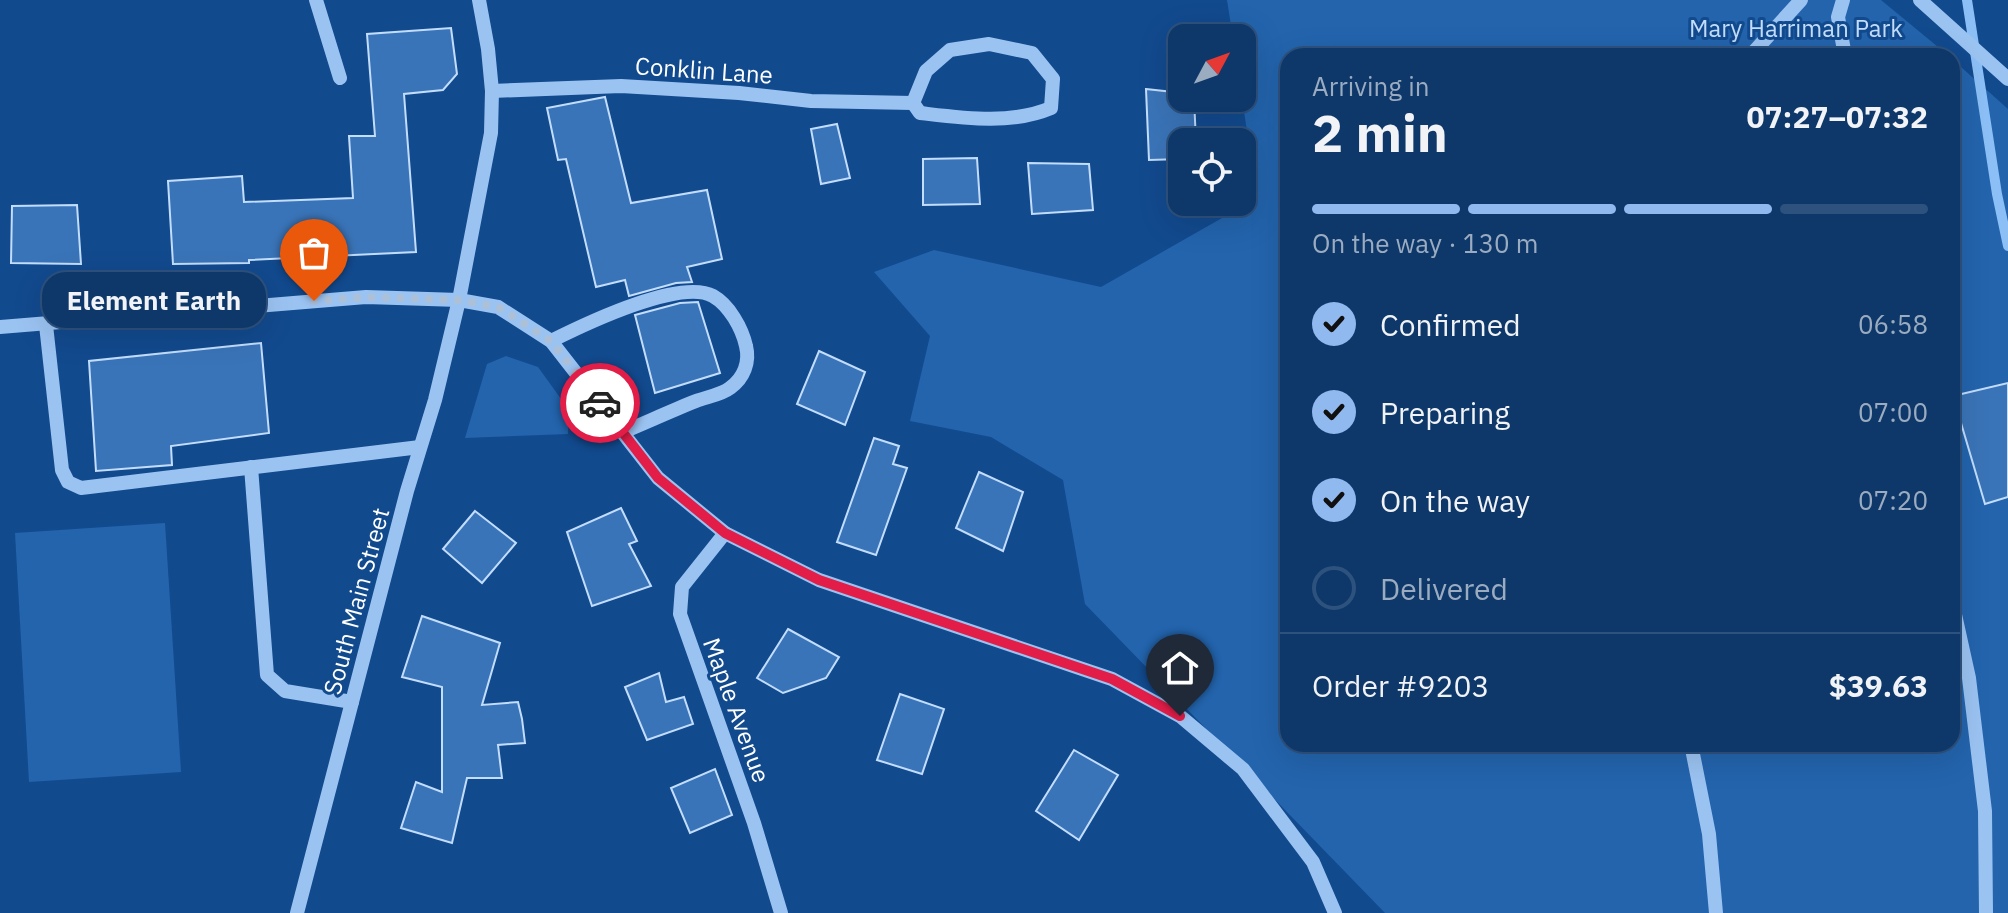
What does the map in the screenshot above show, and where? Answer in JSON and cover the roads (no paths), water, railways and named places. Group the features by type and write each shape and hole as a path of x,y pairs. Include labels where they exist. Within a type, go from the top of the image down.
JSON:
{"street":[{"path":"316,0 340,78"},
{"name":"South Main Street","path":"297,913 459,300 491,133 492,91 479,0"},
{"path":"1757,48 1801,0"},
{"path":"1843,0 1838,17 1844,48"},
{"path":"1920,0 2008,79"},
{"name":"Conklin Lane","path":"989,44 1032,53 1053,79 1051,108 1032,116 973,119 920,113 913,103 926,71 950,50 989,44"},
{"name":"Conklin Lane","path":"492,91 621,86 811,101 913,103"},
{"path":"551,341 592,320 651,300 688,292 712,295 729,310 744,336 748,356 745,370 730,389 623,432"},
{"path":"0,327 366,297 459,300 498,307 551,341 658,478 725,533 819,580 1112,679 1180,716 1243,769 1313,862 1335,913"},
{"path":"46,325 62,470 68,482 81,488 420,447"},
{"path":"251,467 267,675 285,691 352,702"},
{"name":"Maple Avenue","path":"725,533 682,587 680,614 754,823 781,913"},
{"path":"1960,637 1969,678 1985,811 1986,913"},
{"path":"1693,752 1709,834 1716,913"}],"waterway":[{"path":"1967,0 2008,246"}],"place":[{"name":"Element Earth","path":"314,301"}],"park label":[{"name":"Mary Harriman Park","path":"1796,28"}]}
